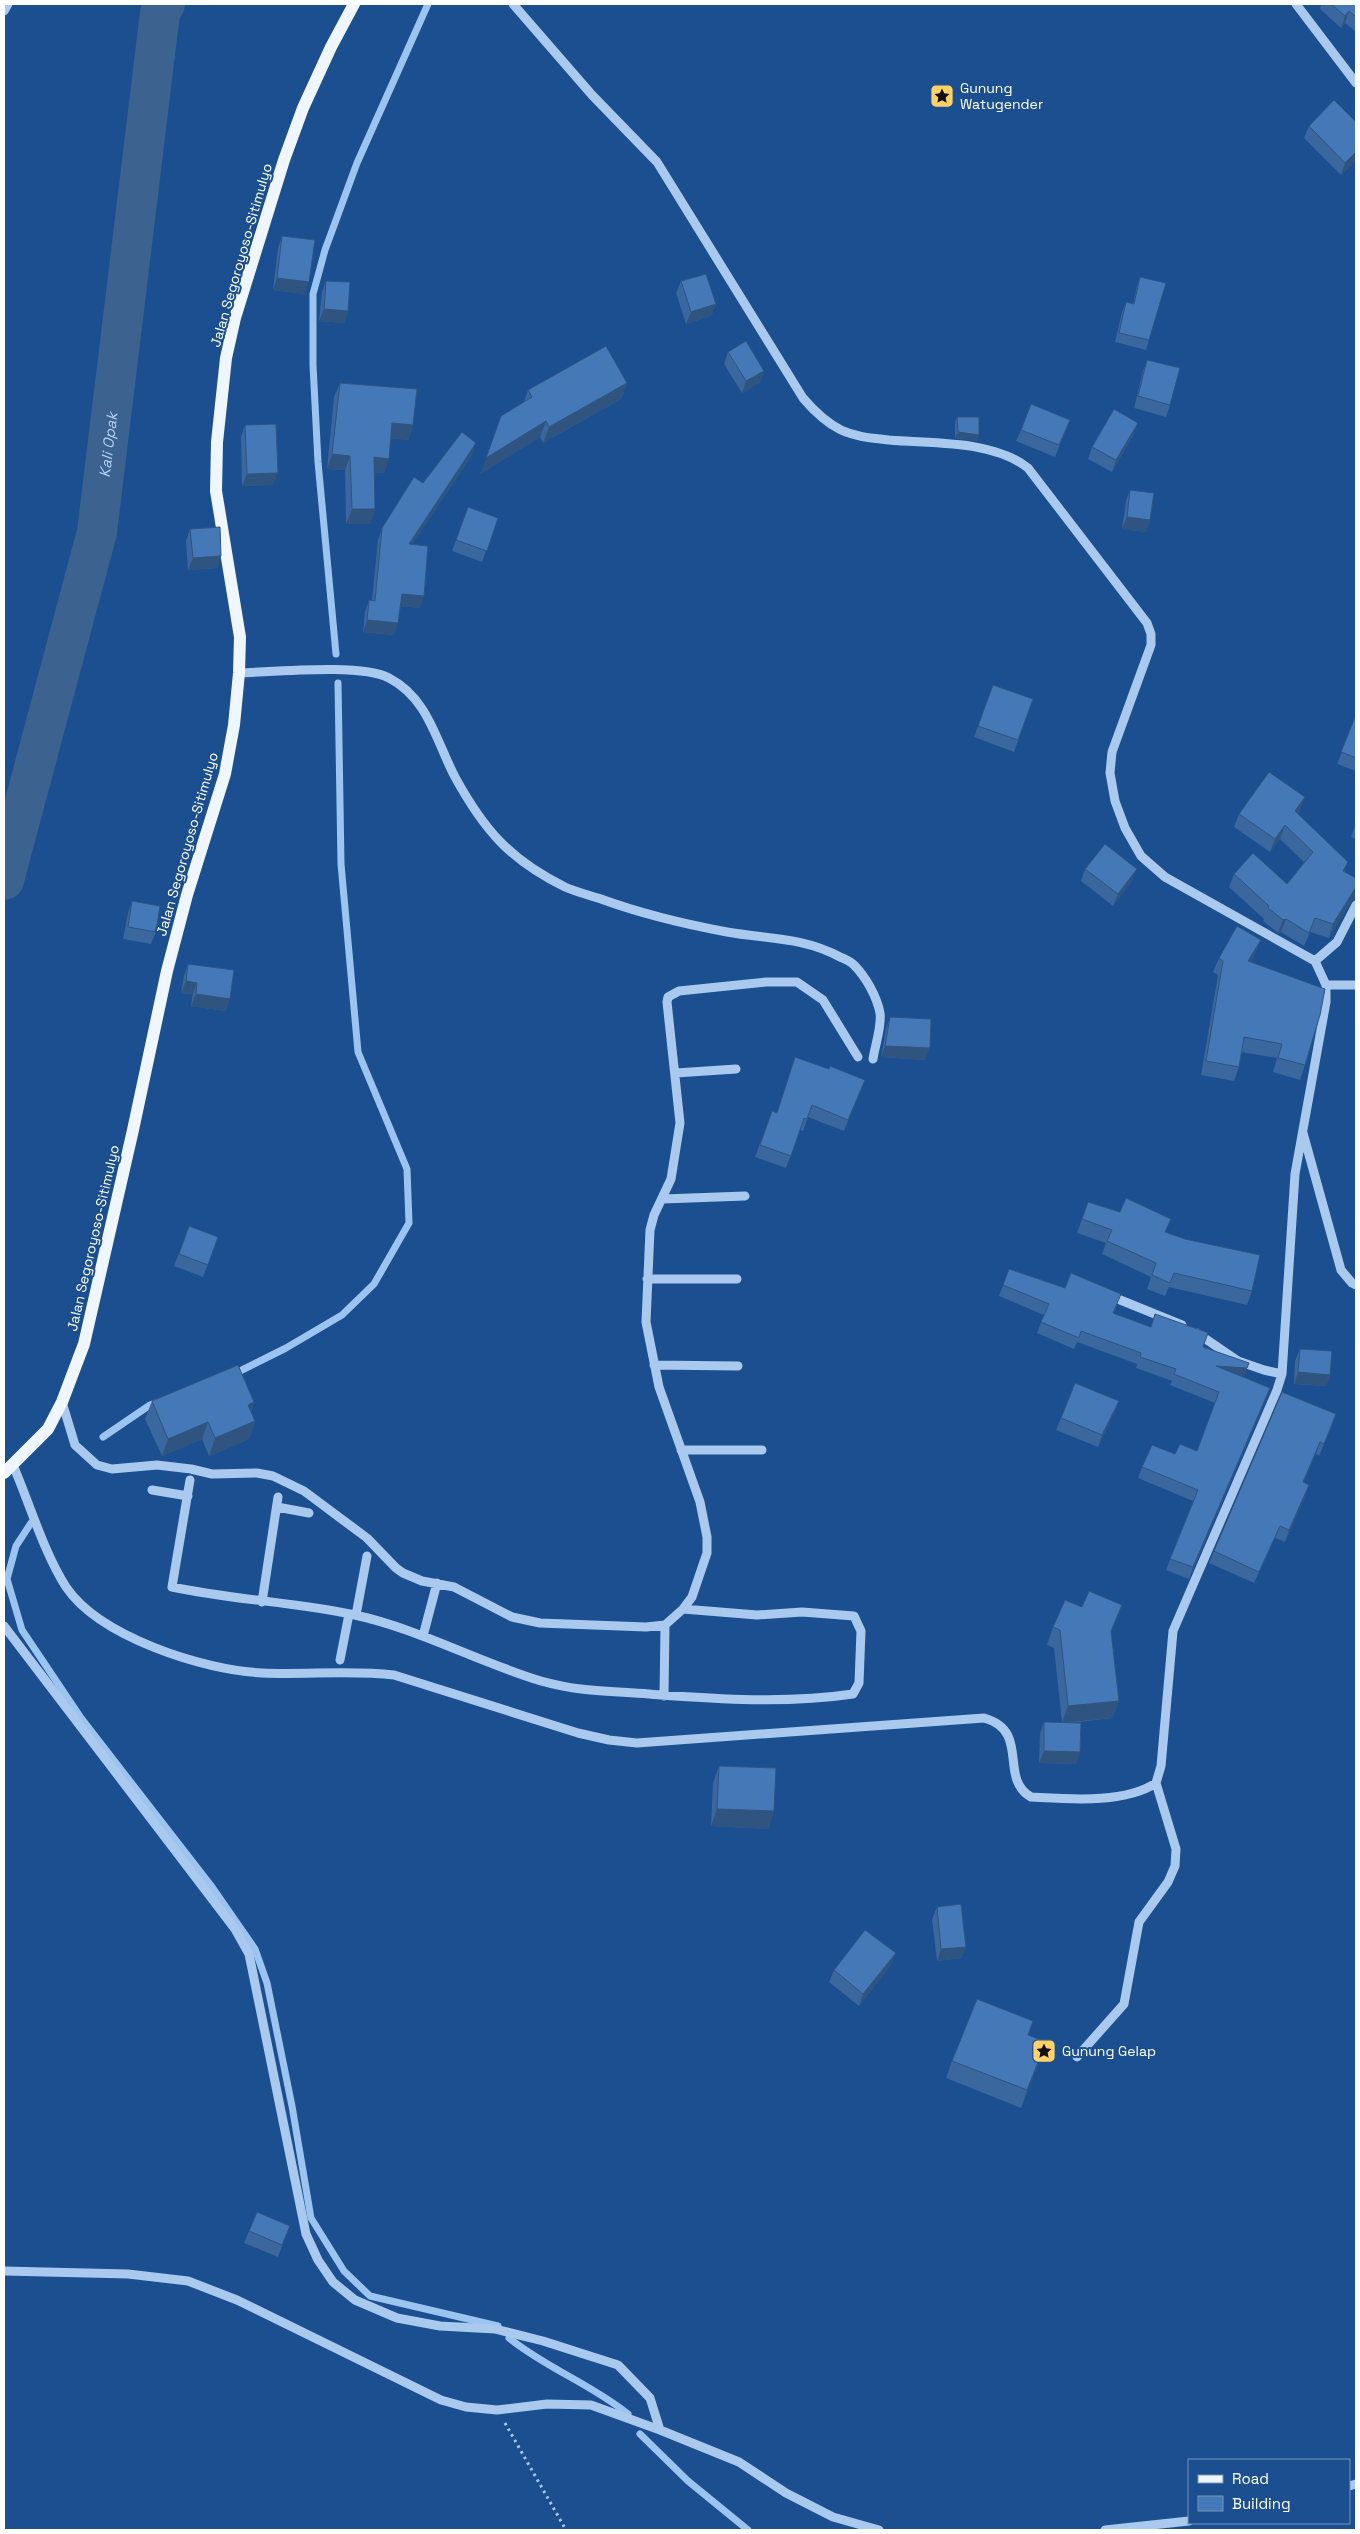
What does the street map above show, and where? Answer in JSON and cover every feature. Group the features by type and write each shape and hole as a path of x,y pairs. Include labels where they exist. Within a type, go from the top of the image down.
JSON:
{"main road":[{"name":"Jalan Segoroyoso-Sitimulyo","path":"8,1469 48,1429 62,1402 84,1344 133,1130 166,971 224,774 234,725 240,637 216,491 218,442 226,358 235,318 296,125 331,47 354,4"}],"street":[{"path":"4,11 8,4"},
{"path":"513,4 592,95 657,162 803,398 817,414 841,430 863,437 987,449 1016,458 1028,468 1146,623 1151,634 1151,645 1112,752 1112,783 1115,801 1125,828 1141,856 1165,877 1315,961 1326,985 1326,1002 1293,1192 1282,1374 1273,1400 1178,1618 1171,1644 1161,1766 1156,1783 1176,1849 1175,1866 1168,1882 1139,1922 1124,2004 1077,2057"},
{"path":"1296,4 1356,83"},
{"path":"239,672 355,670 388,677 409,691 426,713 454,775 481,819 492,835 523,862 566,887 665,920 721,931 796,940 823,947 854,964 870,988 880,1014 873,1058"},
{"path":"1315,961 1337,942 1356,905"},
{"path":"62,1402 75,1445 97,1465 112,1469 157,1465 212,1474 257,1473 272,1476 304,1491 368,1538 396,1568 415,1579 454,1587 501,1612 532,1622 646,1627 665,1625 692,1597 707,1553 707,1537 700,1502 667,1413 654,1365 646,1322 650,1230 654,1215 671,1178 680,1123 668,997 679,991 766,982 797,982 823,1000 858,1057"},
{"path":"1326,985 1356,985"},
{"path":"676,1073 736,1068"},
{"path":"1303,1131 1341,1270 1356,1285"},
{"path":"663,1198 745,1196"},
{"path":"647,1278 737,1278"},
{"path":"1100,1292 1170,1319 1201,1335 1238,1361 1282,1374"},
{"path":"654,1365 738,1366"},
{"path":"682,1450 762,1450"},
{"path":"8,1469 66,1586 84,1608 112,1629 153,1647 223,1668 261,1673 372,1672 394,1675 418,1680 578,1733 609,1740 637,1743 984,1718 997,1722 1007,1732 1012,1744 1016,1782 1021,1792 1031,1797 1117,1797 1138,1793 1156,1783"},
{"path":"190,1480 172,1587 219,1597 352,1614 422,1636 540,1680 585,1691 702,1699 820,1699 853,1694 859,1684 861,1631 854,1616 802,1612 757,1614 682,1609"},
{"path":"152,1490 188,1496"},
{"path":"262,1602 278,1502 309,1513"},
{"path":"340,1660 367,1556"},
{"path":"422,1636 437,1584"},
{"path":"664,1696 665,1625"},
{"path":"4,1626 235,1929 249,1954 306,2234 318,2260 334,2282 355,2300 397,2318 440,2326 495,2329 543,2341 618,2366 650,2398 660,2430"},
{"path":"4,2271 128,2274 188,2281 237,2300 441,2400 466,2407 497,2410 547,2404 591,2405 739,2462 786,2492 832,2517 879,2530"},
{"path":"1105,2530 1188,2521"}],"path":[{"path":"497,2410 566,2530"}],"building":[{"path":"1331,4 1356,4 1356,17 1349,11 1345,16"},
{"path":"1334,100 1356,122 1356,152 1345,163 1309,126"},
{"path":"282,236 315,240 309,282 277,278"},
{"path":"706,274 716,304 691,312 681,281"},
{"path":"1140,277 1166,283 1149,340 1119,333 1126,302 1134,304"},
{"path":"326,281 350,282 348,311 324,309"},
{"path":"746,341 764,371 746,381 728,352"},
{"path":"606,346 627,383 549,427 546,421 486,458 501,416 532,397 528,390"},
{"path":"1147,360 1180,368 1170,405 1138,396"},
{"path":"340,383 417,389 413,425 392,423 389,459 374,457 375,509 352,509 350,456 332,454"},
{"path":"1031,404 1070,420 1059,445 1021,430"},
{"path":"1114,409 1138,423 1116,460 1092,447"},
{"path":"957,417 979,417 979,435 958,432"},
{"path":"276,424 278,473 247,474 245,425"},
{"path":"462,432 476,443 409,544 428,546 424,596 402,594 398,623 367,620 369,600 375,601 382,528 414,477 423,483"},
{"path":"1130,490 1154,493 1150,520 1127,517"},
{"path":"468,507 498,518 487,551 456,540"},
{"path":"220,527 221,556 193,558 190,529"},
{"path":"993,685 1033,699 1018,740 978,726"},
{"path":"1356,718 1356,758 1341,752"},
{"path":"1269,772 1305,797 1295,811 1348,862 1343,871 1356,878 1356,887 1333,924 1315,918 1309,933 1286,919 1283,920 1268,908 1269,906 1234,874 1253,853 1287,884 1313,852 1285,825 1275,839 1239,814"},
{"path":"1105,844 1137,869 1118,894 1085,869"},
{"path":"132,901 160,906 156,932 128,927"},
{"path":"1237,926 1261,940 1248,961 1325,989 1320,1015 1305,1065 1278,1058 1282,1044 1244,1037 1239,1067 1206,1061 1223,961 1219,958"},
{"path":"188,964 234,970 230,999 196,994 197,983 186,981"},
{"path":"890,1017 931,1019 930,1048 885,1046"},
{"path":"795,1057 829,1069 830,1066 865,1080 848,1120 812,1105 807,1119 804,1118 791,1156 760,1145 772,1111 777,1113"},
{"path":"1126,1198 1171,1219 1165,1232 1185,1239 1260,1255 1252,1291 1174,1273 1170,1283 1152,1275 1156,1263 1107,1241 1112,1230 1082,1219 1088,1202 1120,1212"},
{"path":"189,1226 218,1237 208,1265 179,1254"},
{"path":"1009,1269 1065,1288 1071,1273 1121,1294 1113,1313 1151,1327 1155,1314 1206,1332 1208,1333 1203,1347 1249,1363 1247,1368 1216,1366 1270,1388 1193,1567 1170,1559 1198,1490 1142,1467 1152,1445 1175,1454 1180,1444 1197,1451 1219,1392 1174,1374 1176,1369 1140,1357 1141,1353 1081,1331 1079,1338 1041,1322 1049,1304 1003,1285"},
{"path":"1300,1349 1332,1351 1330,1375 1298,1372"},
{"path":"238,1365 254,1402 248,1405 255,1421 215,1438 208,1422 168,1439 152,1401"},
{"path":"1075,1383 1119,1401 1102,1435 1061,1418"},
{"path":"1282,1392 1336,1414 1324,1444 1320,1442 1303,1482 1309,1485 1289,1530 1280,1526 1259,1572 1214,1551"},
{"path":"1089,1591 1122,1605 1111,1631 1119,1701 1068,1706 1060,1630 1053,1627 1065,1600 1082,1607"},
{"path":"1044,1722 1081,1723 1080,1752 1044,1751"},
{"path":"719,1766 776,1768 774,1811 717,1809"},
{"path":"961,1904 966,1947 941,1949 937,1907"},
{"path":"865,1930 896,1953 863,1994 834,1970"},
{"path":"977,1999 1033,2021 1028,2035 1046,2042 1027,2090 952,2061"},
{"path":"257,2212 290,2226 282,2245 249,2231"}],"waterway":[{"name":"Kali Opak","path":"4,880 97,532 160,13 165,4"},
{"path":"336,654 318,462 313,365 313,294 325,250 357,163 428,4"},
{"path":"234,1374 286,1348 342,1315 374,1284 409,1223 407,1169 358,1052 341,864 338,683"},
{"path":"103,1437 150,1405 158,1402"},
{"path":"31,1523 16,1546 7,1579 22,1630 81,1718 212,1887 255,1949 267,1983 292,2106 311,2218 344,2271 370,2296 498,2326"},
{"path":"509,2338 523,2349 614,2403 628,2414"},
{"path":"640,2434 688,2481 748,2530"}],"place":[{"name":"Gunung Watugender","path":"942,96"},
{"name":"Gunung Gelap","path":"1044,2051"}]}
